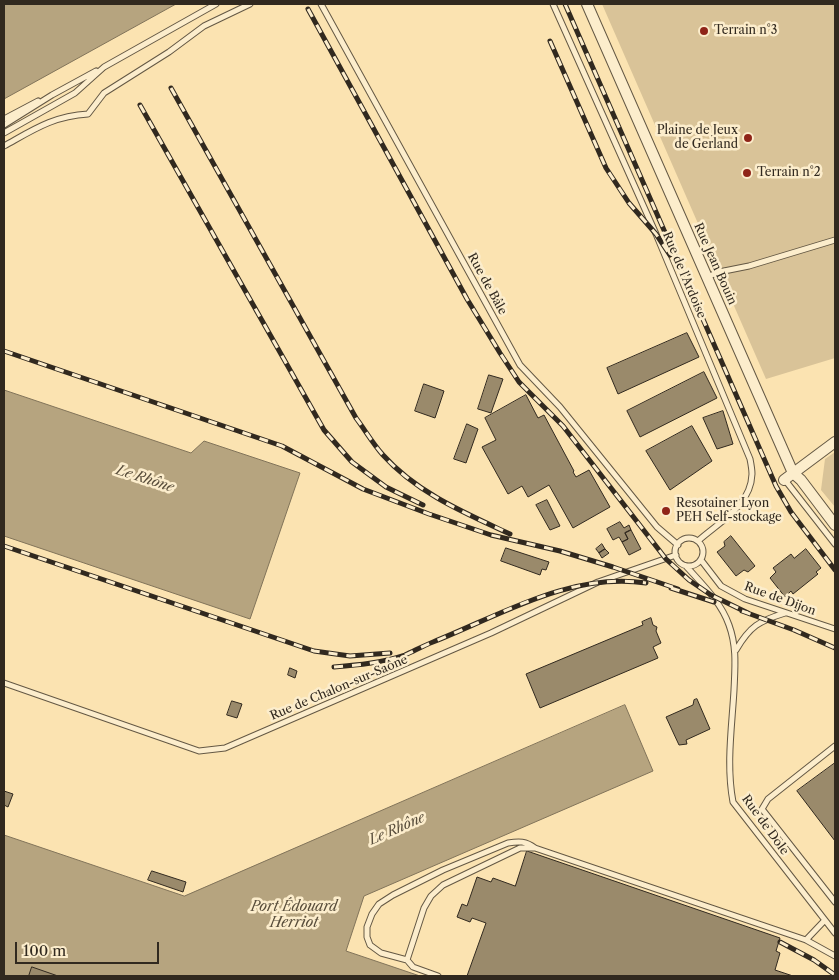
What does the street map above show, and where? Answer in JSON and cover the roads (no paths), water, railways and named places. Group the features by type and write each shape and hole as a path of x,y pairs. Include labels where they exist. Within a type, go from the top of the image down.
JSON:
{"street":[{"name":"Rue Jean Bouin","path":"587,4 793,473 801,480 835,525"},
{"path":"784,480 835,442"}],"lane":[{"path":"4,119 104,67 216,4"},
{"path":"4,146 46,123 69,115 88,114 104,92 169,52 204,26 250,4"},
{"name":"Rue de Bâle","path":"321,4 520,365 560,407 657,527 678,545"},
{"name":"Rue de l'Ardoise","path":"553,4 656,234 750,459 752,474 748,494 738,508 698,541"},
{"path":"4,133 75,92 104,67"},
{"path":"4,126 52,95"},
{"path":"707,277 835,240"},
{"path":"784,480 835,544"},
{"path":"689,538 698,541 703,552 701,560 694,565 686,566 680,562 676,555 678,545 681,541 689,538"},
{"name":"Rue de Chalon-sur-Saône","path":"4,684 199,751 225,748 491,633 598,582 676,555"},
{"name":"Rue de Dijon","path":"701,560 721,586 744,599 835,629"},
{"name":"Rue de Dole","path":"686,566 718,603 729,624 736,650 731,742 731,788 733,802 835,933"},
{"path":"736,650 748,631 765,619 785,612"},
{"path":"835,746 768,799 762,809 835,902"},
{"path":"438,976 413,967 406,960 381,953 370,945 367,938 367,927 372,914 379,904 421,881 508,843 520,841 530,843 535,848"},
{"path":"406,960 424,908 431,896 443,885 520,848 535,848 806,940 835,956"},
{"path":"806,940 825,920"}],"water":[{"path":"4,4 176,4 4,99"},
{"name":"Le Rhône","path":"4,390 191,453 204,441 300,473 250,619 4,536"},
{"name":"Port Édouard Herriot","path":"625,705 653,771 364,896 346,951 420,976 4,976 4,835 184,896"}],"railway":[{"path":"565,4 776,486 791,512 835,570"},
{"path":"308,9 467,299 519,382 563,426 666,559 689,580 711,595 748,613"},
{"path":"550,41 606,168 629,203 656,234 670,255"},
{"path":"171,88 356,418 376,446 396,468 426,491 459,510 510,534"},
{"path":"140,105 324,430 352,462 386,487 423,505"},
{"path":"4,351 282,446 363,489 429,514 491,535 560,551 678,589"},
{"path":"4,546 314,651 350,656 390,653"},
{"path":"334,667 378,662 405,655 536,598 563,590 590,584 618,581 646,583"},
{"path":"671,588 714,602"},
{"path":"742,611 794,630 835,648"},
{"path":"780,942 814,960 835,975"}],"place":[{"name":"Terrain n°3","path":"704,31"},
{"name":"Plaine de Jeux de Gerland","path":"748,138"},
{"name":"Terrain n°2","path":"747,173"},
{"name":"Resotainer Lyon PEH Self-stockage","path":"666,511"}]}
